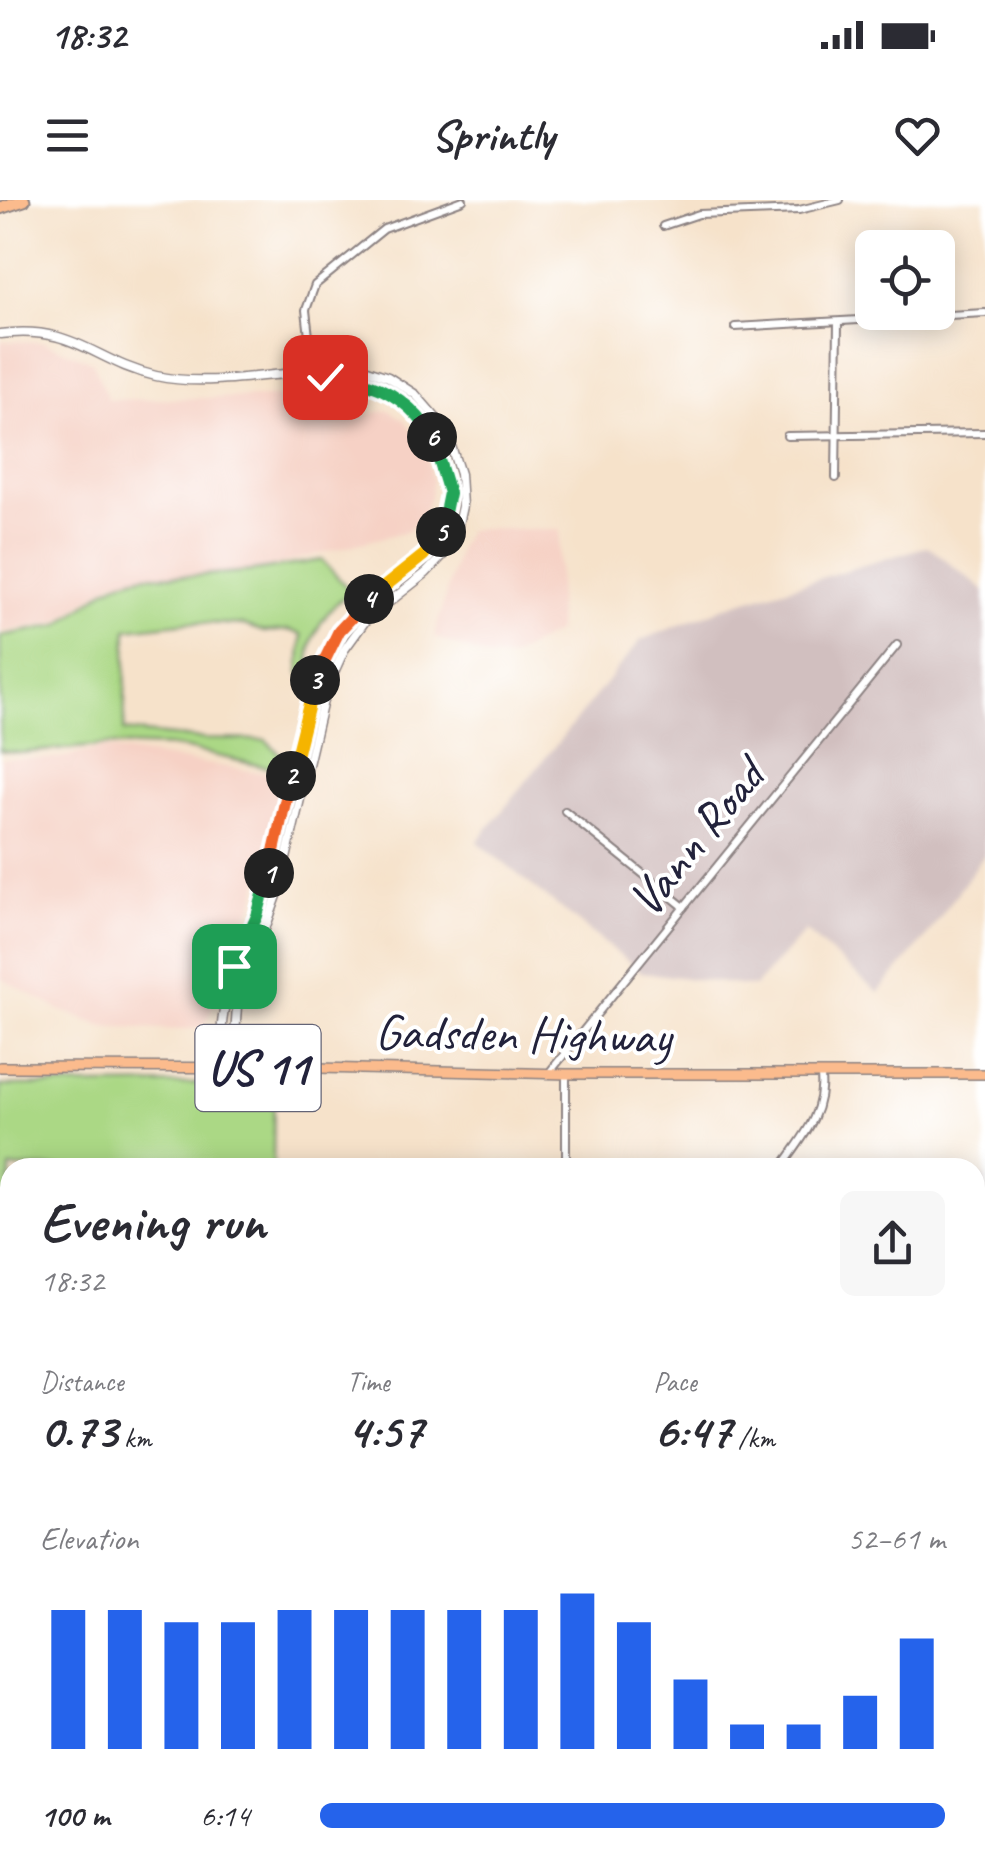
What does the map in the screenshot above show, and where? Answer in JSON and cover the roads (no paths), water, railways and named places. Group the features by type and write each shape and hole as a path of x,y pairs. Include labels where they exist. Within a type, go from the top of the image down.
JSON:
{"highway":[{"path":"0,208 24,200"}],"main road":[{"name":"Gadsden Highway","path":"0,1067 228,1065 549,1074 985,1074"}],"street":[{"path":"313,372 306,310 315,285 384,229 463,200"},
{"path":"663,226 699,214 799,210 840,200"},
{"path":"735,326 985,312"},
{"path":"836,478 838,322"},
{"path":"0,334 56,335 135,370 172,379 313,372 381,389 418,416 437,446 447,483 444,526 432,546 356,609 319,668 262,900 231,976 222,1036 228,1065"},
{"path":"228,1065 234,1051 237,1006 278,893 325,692 344,650 365,621 426,574 443,555 457,529 462,506 460,474 451,446 436,418 416,394 388,377 353,364 324,364 313,372"},
{"path":"787,436 985,433"},
{"name":"Vann Road","path":"549,1074 897,645"},
{"path":"565,811 684,907"},
{"path":"566,1074 566,1158"},
{"path":"788,1158 815,1119 823,1094 821,1074"}]}
